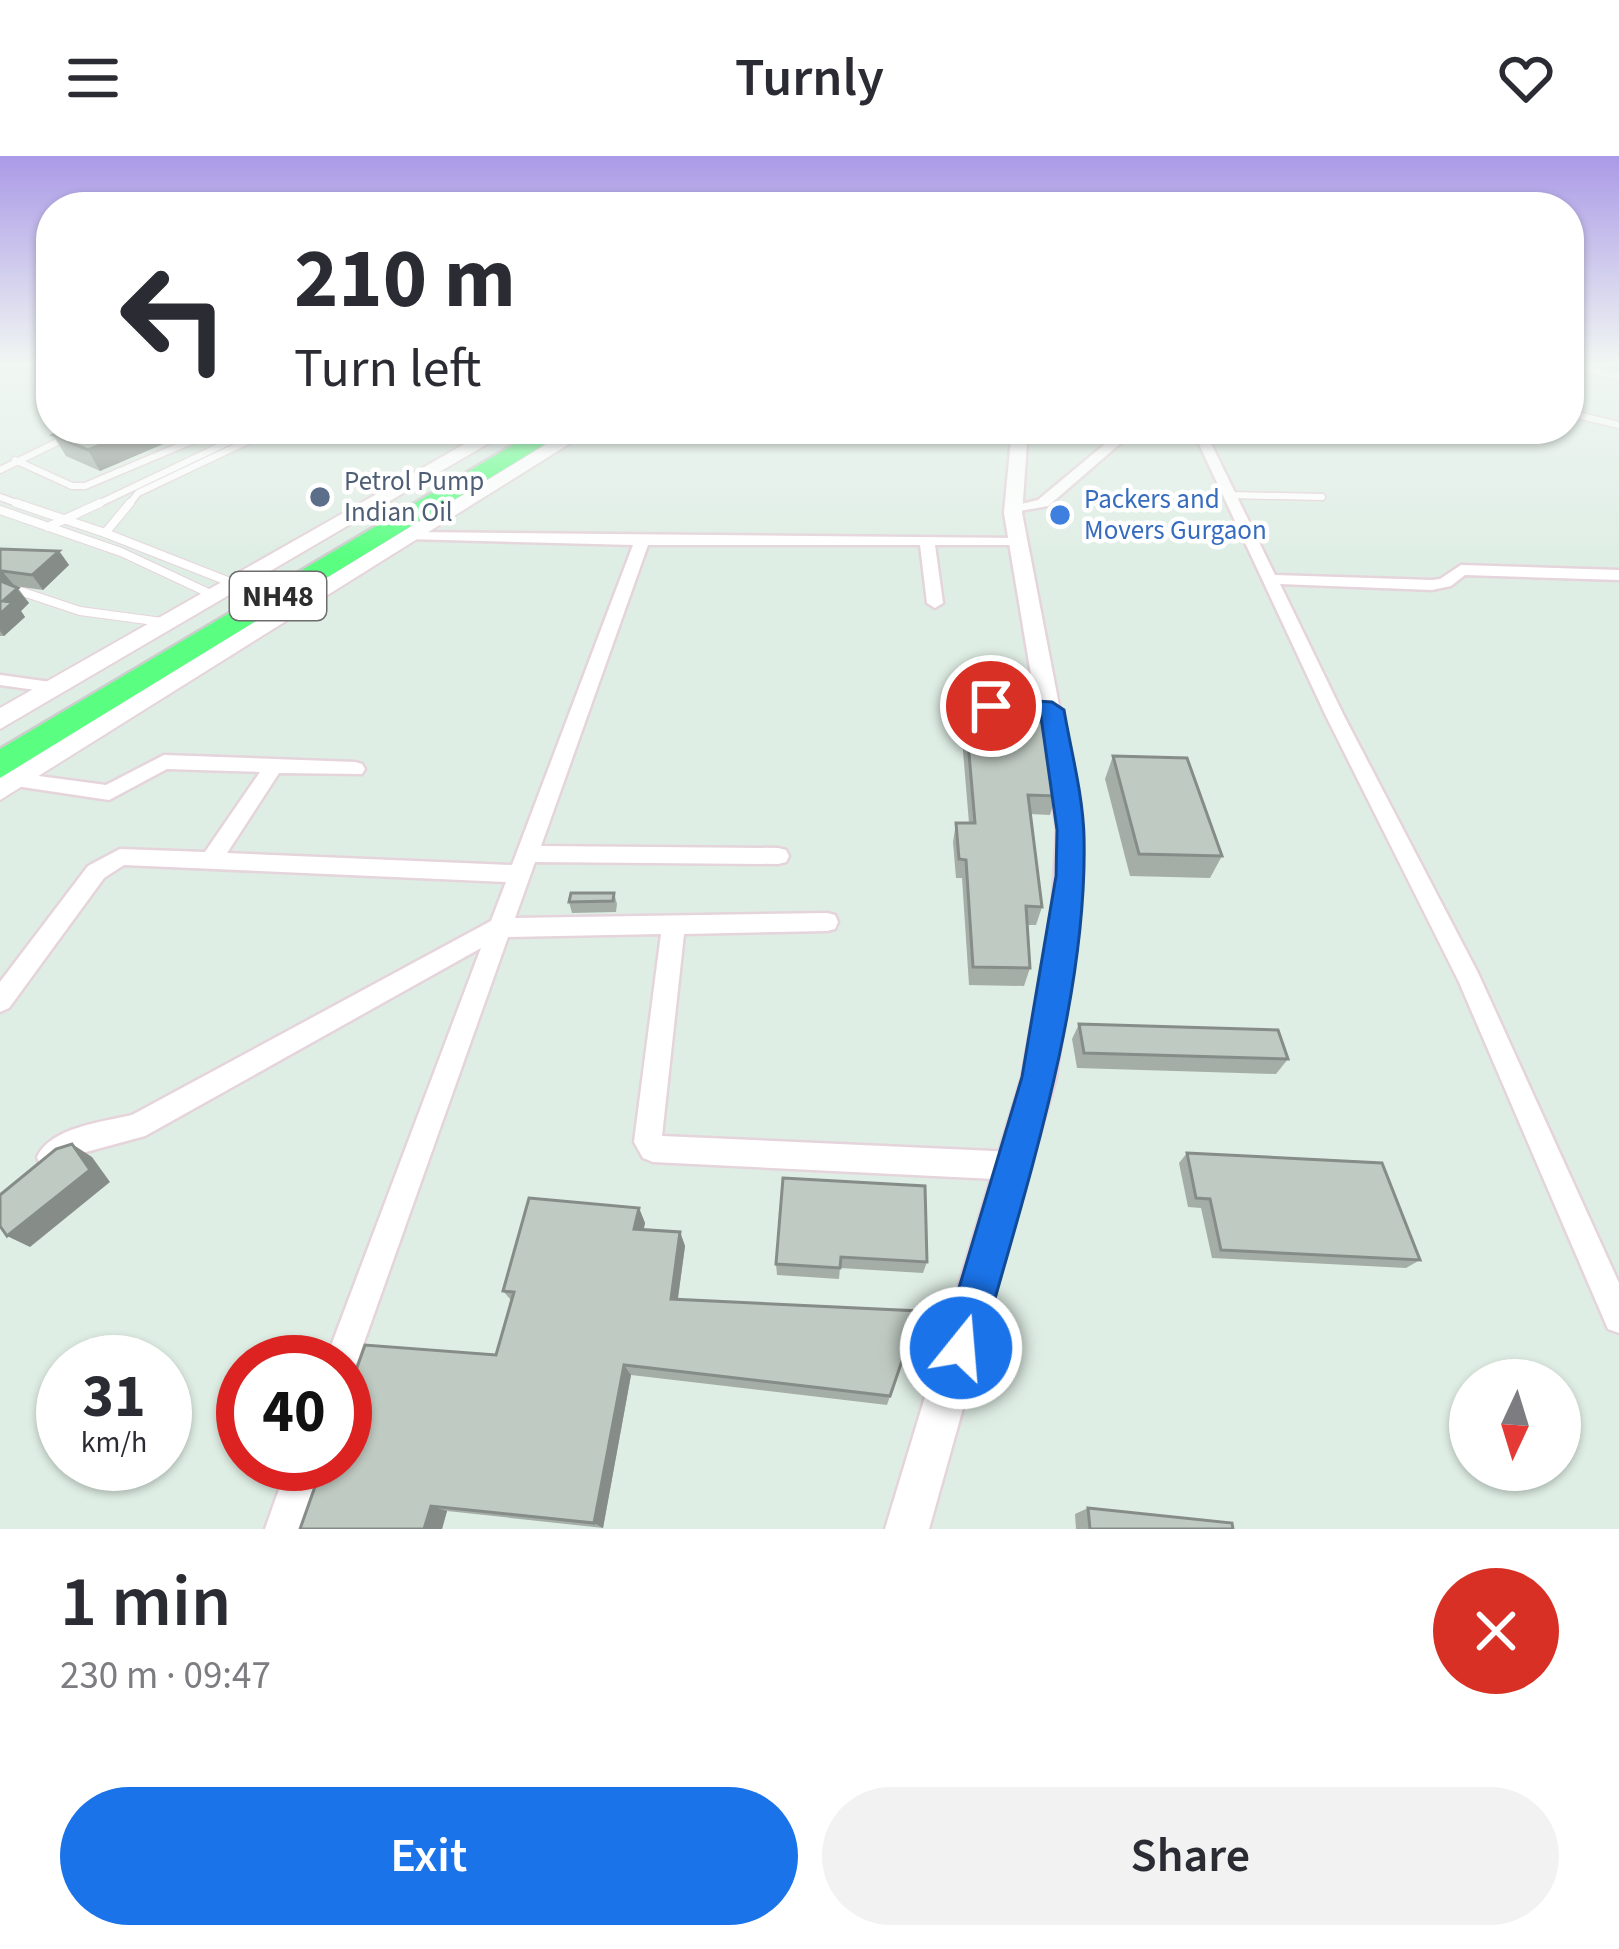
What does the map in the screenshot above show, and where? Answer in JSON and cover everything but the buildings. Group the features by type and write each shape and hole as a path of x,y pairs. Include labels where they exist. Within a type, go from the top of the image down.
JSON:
{"highway":[{"name":"NH48","path":"0,740 504,444"},
{"name":"NH48","path":"5,778 533,444"}],"main road":[{"path":"0,720 478,444"},
{"path":"5,778 560,444"}],"street":[{"path":"907,1529 1039,1077 1070,876 1070,830 1052,710 1015,525 1019,444"},
{"path":"412,536 641,543 693,538 927,540 1015,525 1113,444"},
{"path":"1205,444 1470,980 1619,1318"},
{"path":"927,540 935,603"},
{"path":"351,1335 641,543"},
{"path":"1270,579 1432,585 1445,583 1458,570 1619,575"},
{"path":"991,706 1052,710"},
{"path":"5,778 109,793 164,762 355,769"},
{"path":"213,858 274,766"},
{"path":"0,1001 106,863 137,856 521,864 778,856"},
{"path":"28,1175 81,1140 136,1127 497,928 827,922"},
{"path":"674,924 648,1142 652,1149 1015,1166"},
{"path":"283,1529 296,1491"}],"lane":[{"path":"0,470 51,444"},
{"path":"15,460 73,486 85,486 184,444"},
{"path":"49,526 224,444"},
{"path":"105,533 138,494 243,444"},
{"path":"1230,495 1322,497"},
{"path":"0,497 105,533 225,590"},
{"path":"0,510 225,590"},
{"path":"20,592 95,614 170,623"},
{"path":"0,680 57,688"}],"place":[{"name":"Petrol Pump Indian Oil","path":"320,497"},
{"name":"Packers and Movers Gurgaon","path":"1060,515"}],"route":[{"path":"961,1348 1039,1077 1070,876 1070,830 1052,710 991,706"}]}
